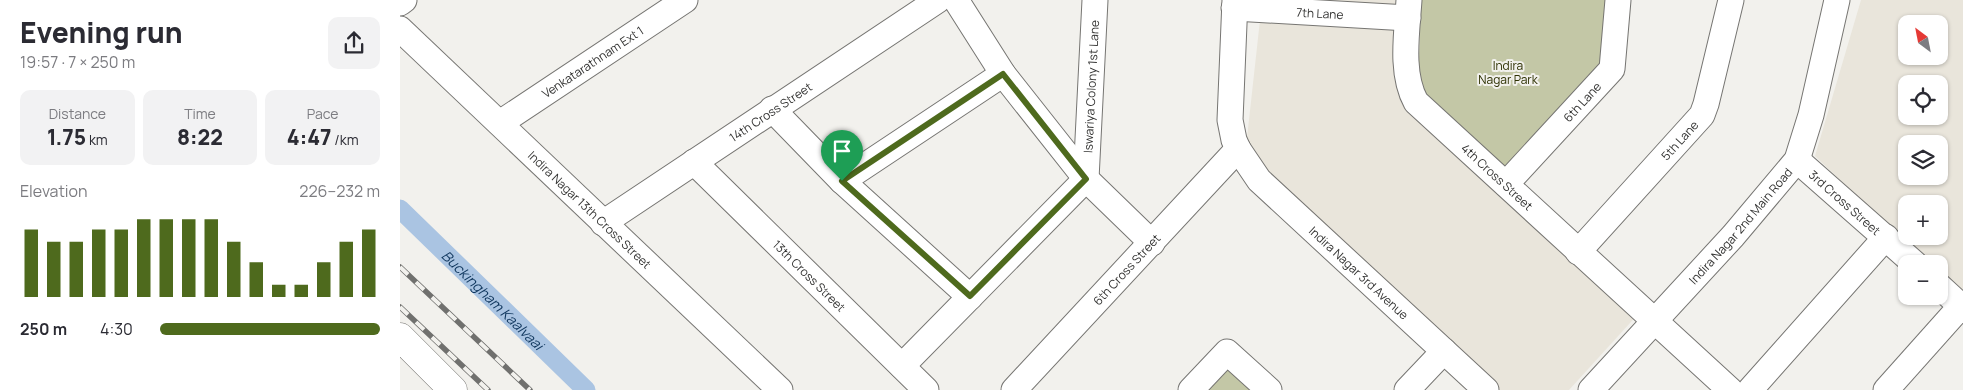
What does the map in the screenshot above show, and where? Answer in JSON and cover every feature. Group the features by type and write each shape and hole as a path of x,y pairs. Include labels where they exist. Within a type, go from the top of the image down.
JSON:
{"main road":[{"path":"400,337 453,390"}],"street":[{"path":"400,2 404,0"},
{"name":"Venkatarathnam Ext 1","path":"500,123 685,0"},
{"name":"14th Cross Street","path":"603,222 938,0"},
{"path":"956,0 1003,74 1086,179 1152,243"},
{"name":"Iswariya Colony 1st Lane","path":"1086,179 1095,0"},
{"name":"6th Lane","path":"1506,184 1612,69 1618,0"},
{"name":"5th Lane","path":"1578,252 1702,114 1731,0"},
{"name":"Indira Nagar 2nd Main Road","path":"1591,390 1733,236 1797,160 1811,115 1837,0"},
{"name":"7th Lane","path":"1234,4 1408,9"},
{"name":"Indira Nagar 3rd Avenue","path":"1234,4 1230,120 1238,149 1259,180 1486,390"},
{"name":"4th Cross Street","path":"1408,9 1406,77 1416,102 1730,390"},
{"name":"Indira Nagar 13th Cross Street","path":"400,29 780,390"},
{"path":"842,181 1003,74"},
{"path":"772,109 842,181 970,296"},
{"name":"6th Cross Street","path":"1014,390 1238,149"},
{"name":"3rd Cross Street","path":"1797,160 1905,255"},
{"name":"13th Cross Street","path":"694,162 926,390"},
{"path":"902,366 1086,179"},
{"path":"1750,390 1886,237"},
{"path":"1886,390 1962,307 1948,294"},
{"path":"1407,390 1444,351"},
{"path":"1190,390 1227,352 1269,390"}],"shaded area":[{"path":"1257,0 1409,0 1408,12"},
{"path":"1861,0 1963,0 1963,297 1948,283 1948,255 1919,255 1908,245 1948,245 1948,195 1898,195 1898,235 1815,156"},
{"path":"1260,20 1408,27 1410,96 1640,312 1569,390 1495,390 1245,156"}],"green space":[{"name":"Indira Nagar Park","path":"1421,0 1615,0 1609,67 1512,176 1418,86"},
{"path":"1233,361 1265,390 1207,390"}],"waterway":[{"name":"Buckingham Kaalvaai","path":"400,209 586,390"}],"railway":[{"path":"400,267 530,390"},
{"path":"400,307 488,390"}],"route":[{"path":"1003,74 1086,179 970,296 842,181 1003,74"}]}
